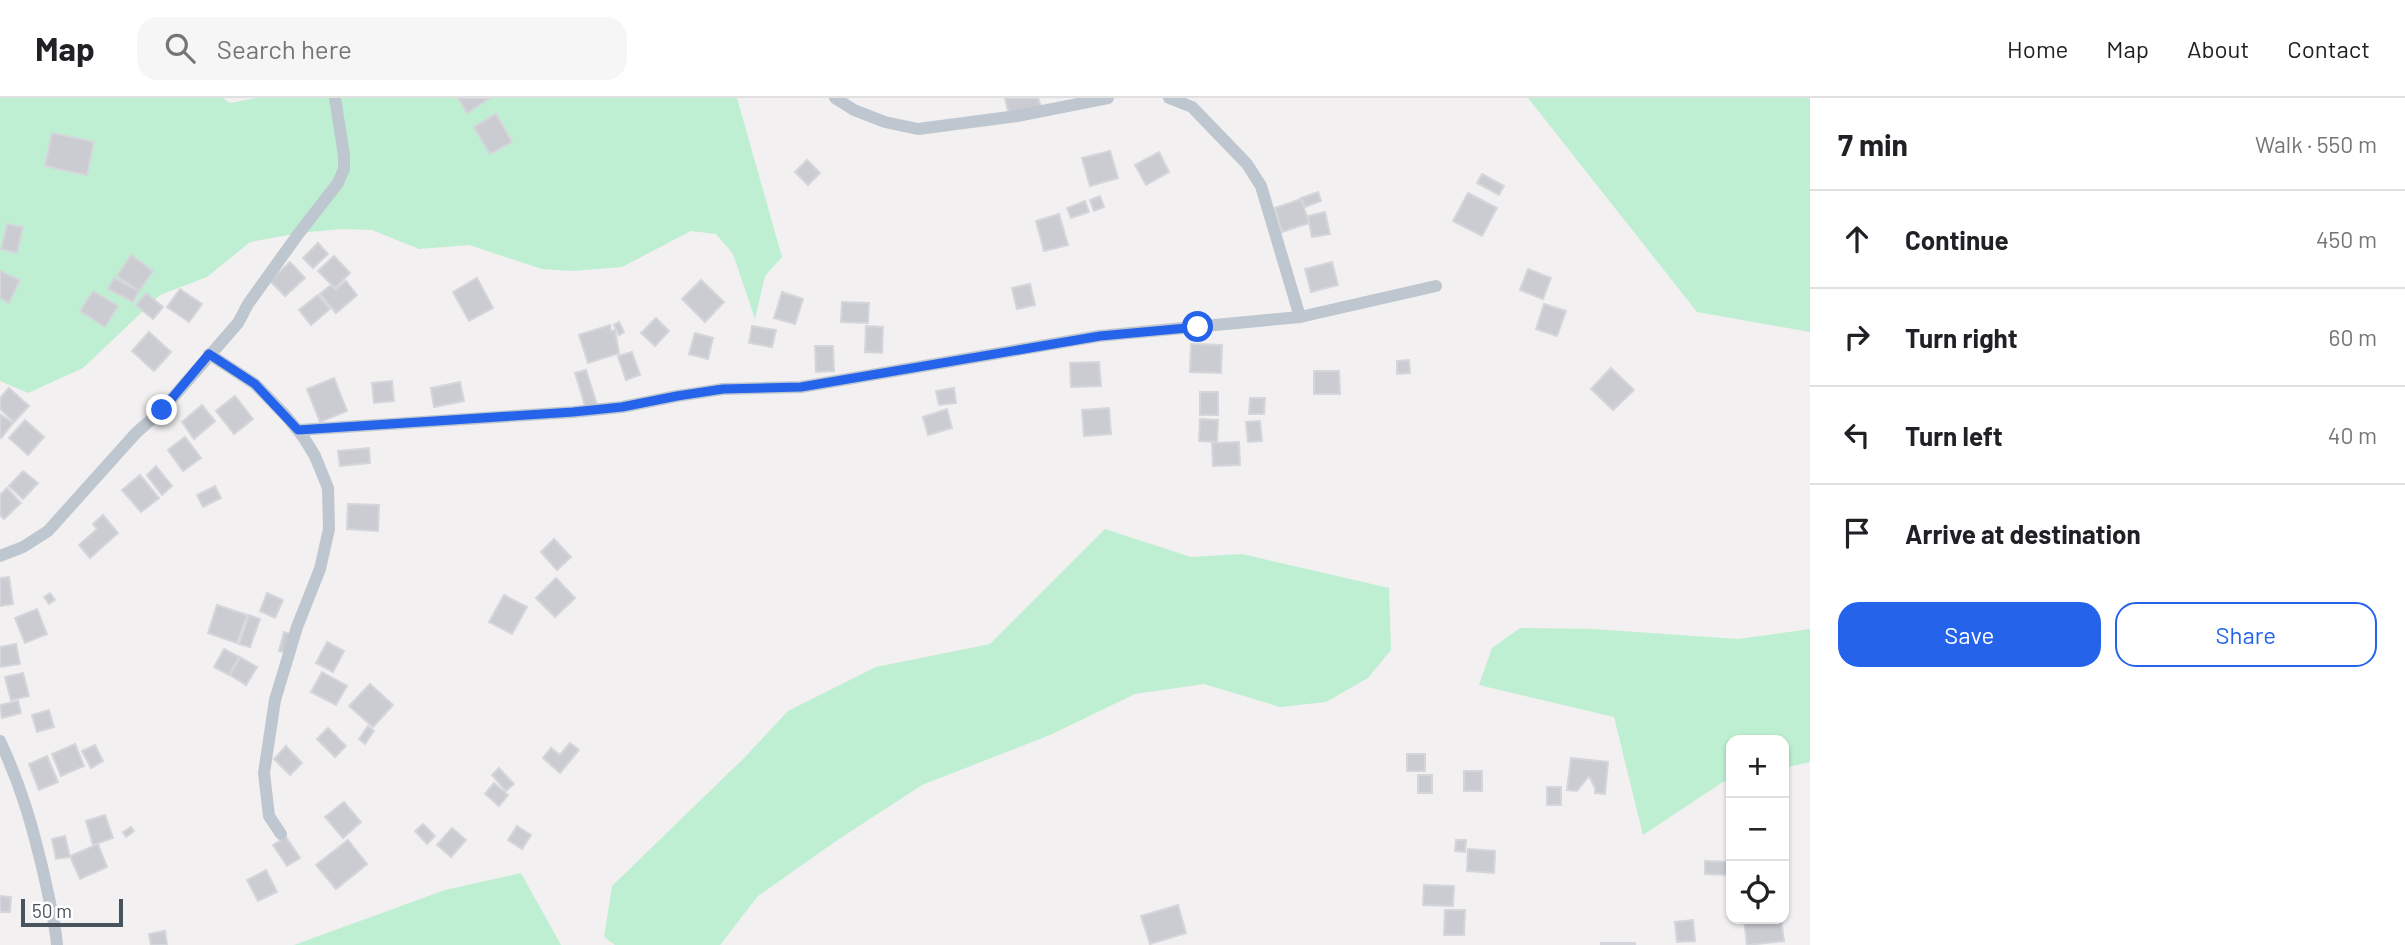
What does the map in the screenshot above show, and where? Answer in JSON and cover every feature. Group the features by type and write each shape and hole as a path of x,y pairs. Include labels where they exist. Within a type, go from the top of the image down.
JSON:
{"street":[{"path":"0,556 23,547 48,531 136,433 162,410 238,323 299,233 338,183 344,169 344,155 335,98"},
{"path":"835,98 854,110 885,122 918,128 1017,116 1108,98"},
{"path":"1169,98 1192,107 1247,164 1261,186 1300,317"},
{"path":"298,430 622,407 723,389 801,387 1100,336 1300,317 1436,286"},
{"path":"209,354 255,384 298,430 323,470 328,488 329,529 320,569 290,649 275,700 264,774 269,816 281,834"},
{"path":"0,741 18,780 33,828 57,945"}],"green space":[{"path":"0,98 223,98 230,103 256,98 737,98 782,257 765,276 755,319 733,254 716,234 691,231 622,267 572,271 542,269 469,245 419,249 372,230 342,229 299,233 250,242 207,277 160,295 83,368 28,393 0,381"},
{"path":"1528,98 1810,98 1810,332 1697,312"},
{"path":"1105,529 1191,557 1242,554 1389,588 1391,650 1368,678 1326,702 1280,707 1204,684 1135,694 1050,735 922,785 758,896 720,945 615,945 604,937 612,886 745,757 788,711 876,667 990,644"},
{"path":"1520,628 1593,629 1738,639 1810,629 1810,762 1789,767 1789,735 1726,735 1726,781 1643,835 1614,717 1479,685 1492,648"},
{"path":"521,873 561,945 294,945 445,890"}],"building":[{"path":"458,98 490,98 467,113"},
{"path":"1005,98 1038,98 1041,107 1009,115"},
{"path":"496,114 512,142 490,154 474,127"},
{"path":"52,133 94,142 87,175 45,166"},
{"path":"1110,151 1118,178 1090,186 1082,158"},
{"path":"1159,152 1169,172 1146,185 1135,165"},
{"path":"807,160 820,173 808,185 795,172"},
{"path":"1482,174 1504,186 1499,195 1477,183"},
{"path":"1318,192 1321,201 1305,207 1301,198"},
{"path":"1468,193 1497,208 1482,236 1453,221"},
{"path":"1100,196 1104,207 1094,211 1090,200"},
{"path":"1301,199 1309,223 1282,232 1275,208"},
{"path":"1085,201 1089,212 1071,218 1067,208"},
{"path":"1325,212 1330,234 1312,237 1308,216"},
{"path":"1059,214 1068,245 1044,251 1036,221"},
{"path":"7,224 23,227 17,253 1,249"},
{"path":"318,243 328,254 313,268 303,258"},
{"path":"131,255 153,271 139,291 117,276"},
{"path":"334,256 350,273 335,288 318,271"},
{"path":"290,262 305,278 285,296 270,281"},
{"path":"1332,262 1338,285 1311,292 1305,269"},
{"path":"1528,269 1551,278 1543,299 1520,290"},
{"path":"0,271 20,280 9,303 0,298"},
{"path":"114,278 139,291 133,302 108,289"},
{"path":"477,278 493,308 469,321 453,292"},
{"path":"701,280 724,302 705,322 682,299"},
{"path":"346,281 357,295 336,313 320,294 331,285 335,290"},
{"path":"1030,284 1035,305 1017,309 1012,288"},
{"path":"180,289 202,304 189,322 167,307"},
{"path":"93,291 118,306 105,327 80,311"},
{"path":"782,292 803,299 795,324 774,318"},
{"path":"146,293 163,307 153,319 136,305"},
{"path":"318,295 330,309 311,325 299,310"},
{"path":"842,302 869,303 868,323 841,322"},
{"path":"1544,304 1566,311 1557,336 1536,329"},
{"path":"656,318 669,331 655,346 641,333"},
{"path":"619,322 624,332 619,335 614,325"},
{"path":"610,325 611,331 615,330 619,353 588,363 579,335"},
{"path":"752,326 776,330 772,347 749,343"},
{"path":"866,326 883,327 882,353 865,352"},
{"path":"149,332 171,352 154,371 132,351"},
{"path":"695,333 713,338 708,359 689,354"},
{"path":"1191,344 1222,345 1221,373 1190,372"},
{"path":"815,346 833,346 834,371 816,372"},
{"path":"632,352 640,375 626,380 618,356"},
{"path":"1409,360 1410,373 1397,374 1397,361"},
{"path":"1099,362 1101,386 1071,387 1070,363"},
{"path":"1611,368 1634,390 1613,410 1591,389"},
{"path":"586,370 597,405 586,409 575,373"},
{"path":"1314,371 1339,371 1340,394 1314,394"},
{"path":"334,378 347,411 320,422 307,389"},
{"path":"392,381 394,401 374,403 372,383"},
{"path":"460,382 464,401 434,407 431,388"},
{"path":"9,388 29,406 14,422 0,409 0,398"},
{"path":"954,388 956,403 939,405 936,391"},
{"path":"1200,392 1218,392 1218,415 1200,415"},
{"path":"235,396 253,419 234,434 216,411"},
{"path":"1250,398 1265,398 1264,414 1249,414"},
{"path":"202,405 215,421 194,439 182,422"},
{"path":"1109,408 1111,434 1084,436 1082,410"},
{"path":"947,409 952,428 928,435 923,417"},
{"path":"0,414 13,423 1,438 0,437"},
{"path":"1200,419 1218,420 1217,442 1199,441"},
{"path":"25,420 44,437 28,455 9,438"},
{"path":"1260,421 1262,441 1248,442 1246,422"},
{"path":"185,437 201,458 183,471 168,450"},
{"path":"1239,442 1240,465 1213,466 1212,443"},
{"path":"369,448 370,463 340,466 338,451"},
{"path":"156,466 172,486 162,495 147,475"},
{"path":"23,471 38,483 23,499 9,486"},
{"path":"140,475 159,498 141,512 122,490"},
{"path":"215,486 221,498 203,507 197,495"},
{"path":"7,488 21,503 4,519 0,515 0,495"},
{"path":"348,504 379,505 378,531 347,529"},
{"path":"103,515 118,533 90,558 79,545 97,529 93,524"},
{"path":"554,539 571,557 557,570 541,552"},
{"path":"9,577 13,604 0,606 0,578"},
{"path":"556,578 575,598 555,617 536,598"},
{"path":"50,593 55,600 49,604 44,597"},
{"path":"267,593 283,600 275,618 260,611"},
{"path":"504,595 527,607 512,634 489,622"},
{"path":"217,605 247,615 237,643 208,633"},
{"path":"37,609 47,634 25,643 15,618"},
{"path":"249,615 260,619 250,647 239,644"},
{"path":"284,632 293,635 288,653 279,651"},
{"path":"327,642 344,651 333,672 316,663"},
{"path":"16,644 20,664 0,667 0,647"},
{"path":"224,649 239,657 229,675 214,667"},
{"path":"240,657 257,667 246,685 230,675"},
{"path":"322,672 347,686 336,705 311,692"},
{"path":"23,673 29,696 11,700 5,677"},
{"path":"370,684 393,705 373,727 349,706"},
{"path":"18,701 21,713 2,718 0,705"},
{"path":"49,710 54,727 37,732 32,715"},
{"path":"368,726 374,731 365,744 359,739"},
{"path":"328,728 346,746 335,757 317,739"},
{"path":"570,743 579,750 560,773 543,758 551,748 560,755"},
{"path":"75,744 84,766 61,776 52,754"},
{"path":"95,745 103,761 91,768 82,751"},
{"path":"286,746 302,763 290,775 274,759"},
{"path":"1407,754 1425,754 1425,771 1407,771"},
{"path":"47,756 58,782 39,790 29,764"},
{"path":"1571,758 1608,762 1605,794 1595,793 1589,776 1577,791 1567,790"},
{"path":"499,768 514,784 506,791 492,775"},
{"path":"1464,771 1482,771 1482,791 1464,791"},
{"path":"1418,775 1432,775 1432,793 1418,793"},
{"path":"494,783 508,795 499,806 485,794"},
{"path":"1547,787 1561,787 1561,805 1547,805"},
{"path":"344,802 361,822 343,838 325,817"},
{"path":"105,815 113,838 93,845 86,821"},
{"path":"423,824 435,836 427,844 415,831"},
{"path":"517,826 531,835 522,849 508,840"},
{"path":"131,827 134,831 126,837 123,832"},
{"path":"452,828 466,840 451,857 437,845"},
{"path":"65,836 70,857 56,859 52,839"},
{"path":"286,837 300,858 287,866 273,845"},
{"path":"348,840 367,864 336,889 316,865"},
{"path":"1456,840 1466,840 1465,852 1455,851"},
{"path":"98,844 107,867 80,879 70,856"},
{"path":"1468,849 1495,851 1494,873 1467,871"},
{"path":"1705,861 1726,862 1726,875 1705,874"},
{"path":"266,870 277,892 258,901 247,880"},
{"path":"1424,885 1454,886 1453,906 1423,905"},
{"path":"0,896 11,897 10,912 0,912"},
{"path":"1178,905 1186,933 1150,944 1141,916"},
{"path":"1445,910 1465,910 1464,935 1444,935"},
{"path":"1693,920 1695,941 1677,942 1675,922"},
{"path":"1745,924 1782,924 1784,941 1747,945"},
{"path":"165,931 167,945 151,945 149,934"},
{"path":"1635,943 1635,945 1601,945"}],"route":[{"path":"162,410 209,354 255,384 298,430 573,412 622,407 723,389 801,387 1100,336 1198,327"}]}
